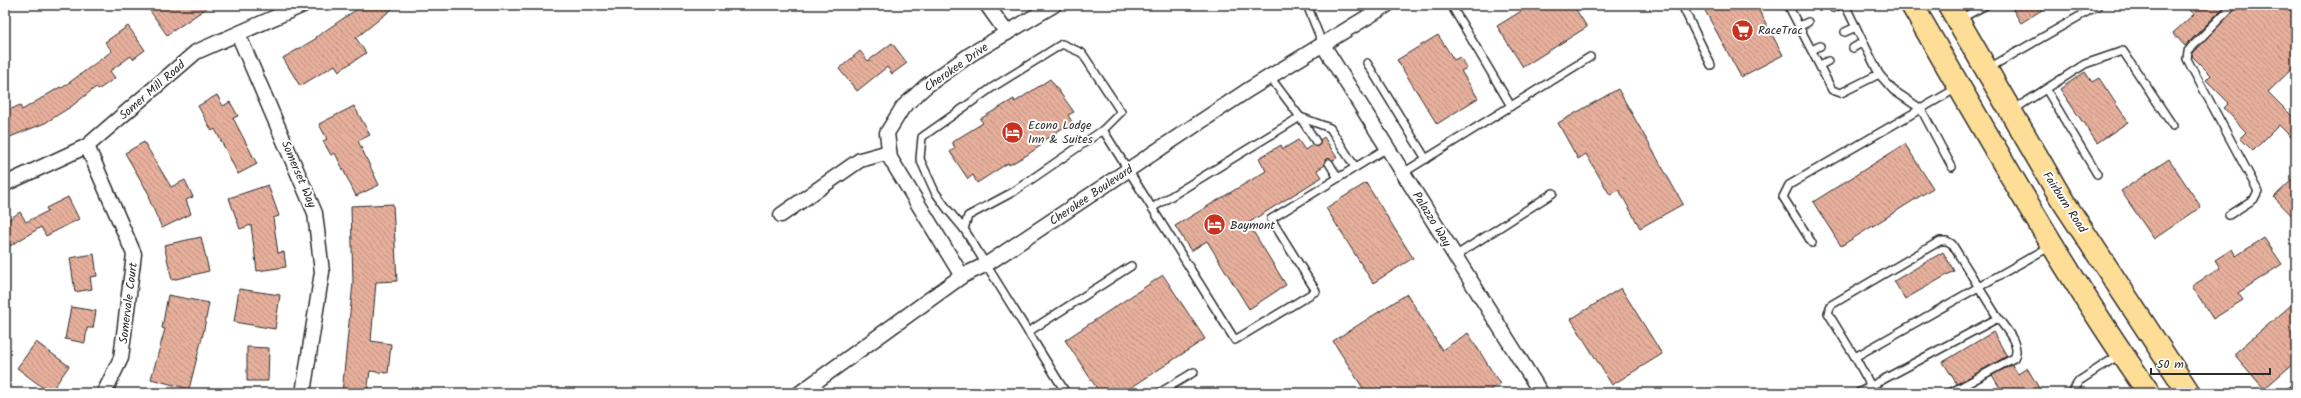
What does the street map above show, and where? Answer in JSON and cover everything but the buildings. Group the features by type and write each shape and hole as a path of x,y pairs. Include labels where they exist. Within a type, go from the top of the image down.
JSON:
{"main road":[{"path":"1912,5 2053,245 2121,354 2149,393"},
{"name":"Fairburn Road","path":"1954,13 1985,70 2061,198 2190,393"}],"street":[{"name":"Somer Mill Road","path":"5,184 87,146 196,52 304,5"},
{"path":"987,5 1006,33"},
{"name":"Cherokee Drive","path":"962,276 890,158 887,133 903,107 926,86 971,54 1054,5"},
{"name":"Cherokee Boulevard","path":"800,393 962,276 987,264 1270,77 1387,5"},
{"name":"Somerset Way","path":"238,34 316,213 322,272 303,393"},
{"name":"Palazzo Way","path":"1323,45 1541,393"},
{"name":"Somervale Court","path":"87,146 134,254 121,358 104,393"},
{"path":"781,215 860,160 889,152"}],"lane":[{"path":"1307,5 1323,45"},
{"path":"1451,5 1511,106"},
{"path":"1682,5 1711,65"},
{"path":"1788,5 1832,90 1841,93 1879,74"},
{"path":"1845,5 1879,74 1893,90 1921,109 1952,167"},
{"path":"1954,13 1986,5"},
{"path":"1985,70 2099,5"},
{"path":"2230,215 2254,199 2258,191 2187,59 2188,51 2234,5"},
{"path":"1800,26 1808,22"},
{"path":"1845,32 1856,27"},
{"path":"1853,48 1864,42"},
{"path":"964,229 968,216 1013,192 1103,130 1121,112 1082,53 1062,44 993,87 922,137 920,159 936,192 948,210 964,229 987,264 1066,393"},
{"path":"1812,50 1820,46"},
{"path":"2010,112 2085,64 2123,50 2173,126"},
{"path":"1403,173 1590,57"},
{"path":"1820,65 1828,61"},
{"path":"1367,63 1426,159"},
{"path":"1270,77 1300,116 1316,142"},
{"path":"1812,243 1783,197 1789,185 1959,87"},
{"path":"2046,89 2097,174"},
{"path":"1300,116 1330,128 1355,167"},
{"path":"1152,208 1300,116"},
{"path":"1103,130 1235,340 1316,291 1271,219 1387,148"},
{"path":"1329,162 1338,178"},
{"path":"1455,256 1553,194"},
{"path":"1871,390 1855,357 1828,313 1831,305 1940,241 1947,241 1952,244 2016,346 2016,355 2014,358 1950,393"},
{"path":"1855,357 2053,245"},
{"path":"1028,332 1130,266"},
{"path":"1858,393 1871,390 1998,318"},
{"path":"2071,393 2079,381 2121,354"},
{"path":"1159,393 1194,372"},
{"path":"2288,393 2296,387"}],"place":[{"name":"RaceTrac","path":"1742,30"},
{"name":"Econo Lodge Inn & Suites","path":"1012,132"},
{"name":"Baymont","path":"1214,225"}]}
